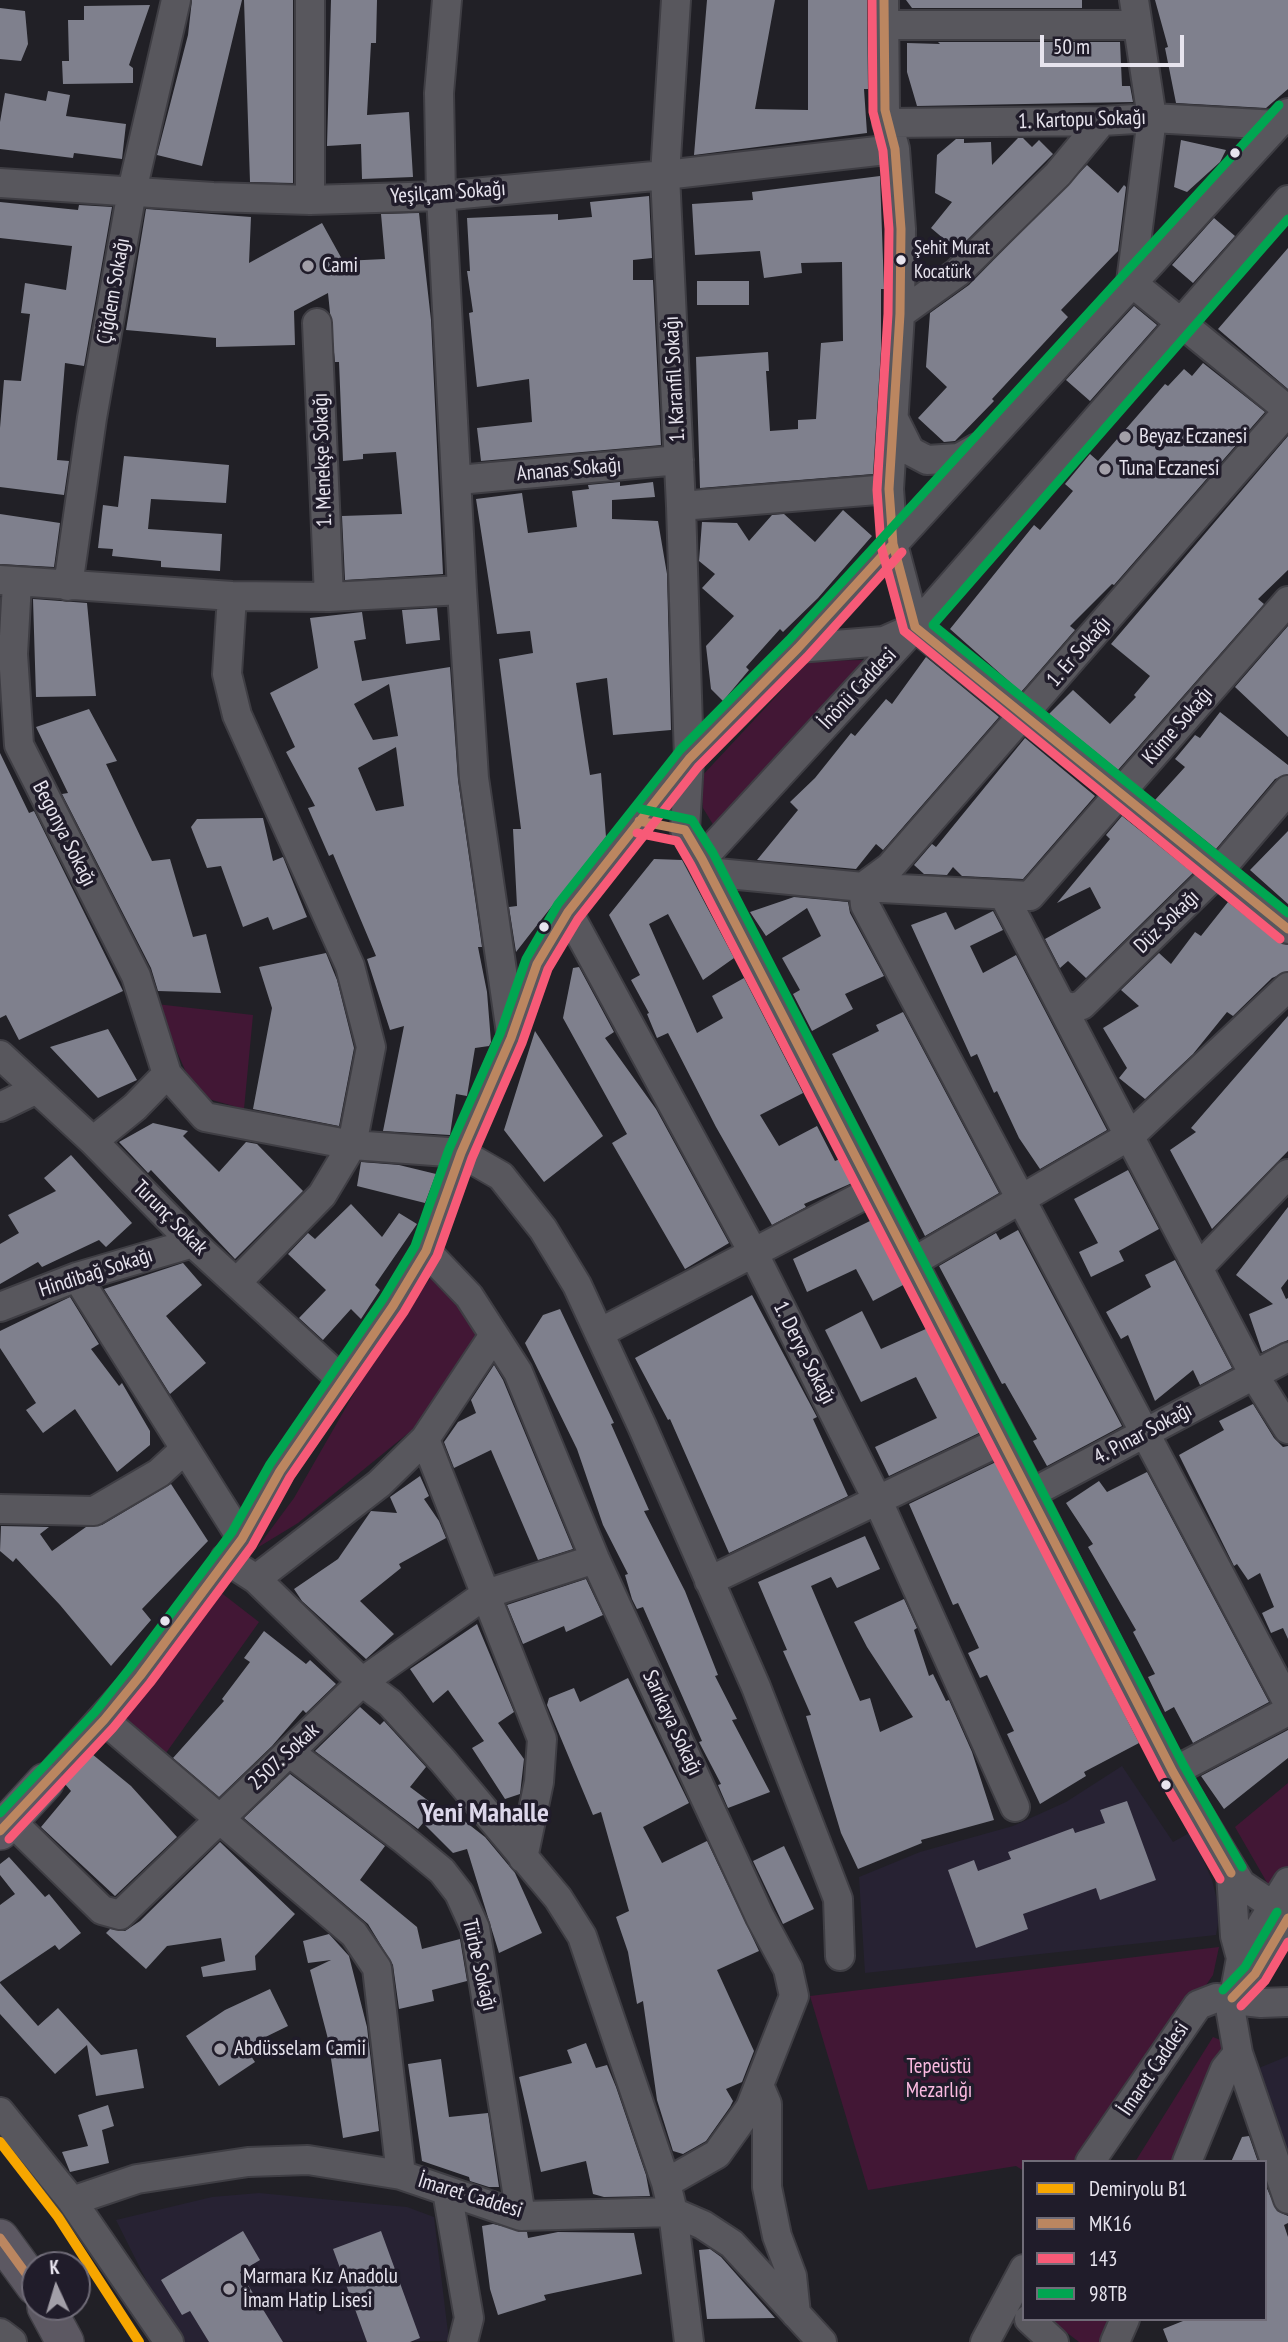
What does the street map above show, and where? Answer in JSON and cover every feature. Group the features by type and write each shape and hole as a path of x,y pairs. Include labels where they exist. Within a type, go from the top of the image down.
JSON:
{"main road":[{"path":"4,1814 32,1788 45,1783"},
{"path":"0,2238 21,2267"},
{"path":"54,2321 65,2342"}],"street":[{"name":"Çiğdem Sokağı","path":"68,586 92,418 132,191 176,0"},
{"path":"310,0 310,200"},
{"path":"447,0 439,93 441,196 462,590 474,778 511,1038"},
{"name":"1. Karanfil Sokağı","path":"676,0 665,175 681,506 689,759 685,830"},
{"path":"1131,282 1152,118 1135,12 884,13 891,136 901,229 901,314 889,489 893,544 915,627 1026,714 1288,929"},
{"name":"1. Kartopu Sokağı","path":"891,136 1152,118 1282,119"},
{"path":"45,1783 104,1720 233,1549 281,1471 426,1251 461,1153 511,1038 537,964 568,912 689,759 798,648 1282,119"},
{"path":"901,314 957,273 1058,174 1101,121"},
{"name":"Yeşilçam Sokağı","path":"0,183 310,200 441,196 665,175 891,136"},
{"name":"İnönü Caddesi","path":"705,866 1288,200"},
{"path":"1131,282 1288,410"},
{"name":"1. Menekşe Sokağı","path":"317,323 329,597"},
{"name":"1. Er Sokağı","path":"863,887 890,867 1288,410"},
{"path":"892,417 910,451 927,460 959,458 985,443"},
{"name":"Ananas Sokağı","path":"458,480 679,460"},
{"path":"681,506 889,489"},
{"path":"9,581 232,596 329,597 462,590"},
{"name":"Begonya Sokağı","path":"9,581 19,745 136,976 167,1074"},
{"path":"232,596 226,674 237,715 350,965 371,1047 352,1145 322,1195 237,1282"},
{"name":"Küme Sokağı","path":"705,866 863,887 1030,896 1288,601"},
{"path":"798,648 884,641 915,627"},
{"name":"Düz Sokağı","path":"1064,1005 1082,1005 1218,872 1288,790"},
{"path":"639,821 685,830 913,1262 1173,1772 1231,1873 1259,1898 1285,1901"},
{"path":"863,887 866,905 1288,1703"},
{"path":"1004,896 1064,1005 1254,1375 1288,1429"},
{"name":"1. Derya Sokağı","path":"568,912 754,1254 878,1501 1015,1807"},
{"path":"913,1262 1131,1135 1288,987"},
{"name":"Turunç Sokak","path":"0,1055 93,1141 193,1243 342,1380"},
{"path":"93,1141 135,1107 167,1074 205,1118 352,1145 461,1153 501,1176 535,1218 577,1285 601,1332 756,1687 840,1910 840,1956"},
{"path":"0,1107 37,1090"},
{"path":"1200,1266 1288,1174"},
{"path":"601,1332 874,1190"},
{"name":"Hindibağ Sokağı","path":"0,1307 77,1277 193,1243"},
{"name":"Sarıkaya Sokağı","path":"426,1251 468,1296 518,1372 595,1559 760,1917 788,1969 794,1996 750,2108 717,2154 666,2183"},
{"path":"77,1277 186,1449 233,1549 257,1578 362,1682 390,1703 443,1761 558,1898 582,1936 666,2183 673,2212 689,2342"},
{"path":"257,1578 379,1484 425,1439 494,1335"},
{"name":"4. Pınar Sokağı","path":"1032,1493 1288,1357"},
{"path":"425,1439 542,1740 539,1782 523,1857"},
{"path":"709,1581 1003,1440"},
{"path":"0,1509 94,1511 159,1474 186,1449"},
{"name":"2507. Sokak","path":"4,1814 102,1910 120,1915 362,1682 486,1594 595,1559"},
{"path":"1173,1772 1288,1711"},
{"path":"104,1720 354,1934 377,1968 401,2175"},
{"name":"Türbe Sokağı","path":"289,1752 422,1854 442,1871 459,1893 475,1928 521,2216"},
{"path":"1231,1873 1235,1936 1241,1958"},
{"path":"1285,1901 1241,1958 1231,1998 1238,2053 1288,2199"},
{"path":"1231,1998 1255,1974 1285,1901"},
{"name":"İmaret Caddesi","path":"1091,2160 1198,2005 1216,1998 1231,1998"},
{"path":"1231,1998 1261,2003 1288,2002"},
{"path":"1188,2160 1225,2068 1238,2053"},
{"path":"759,2085 767,2104 765,2163 769,2200 777,2236 792,2276 796,2314"},
{"path":"0,2112 72,2201 169,2342"},
{"name":"İmaret Caddesi","path":"72,2201 137,2179 248,2162 308,2160 401,2175 521,2216 673,2212 703,2225 732,2244 822,2342"},
{"path":"447,2191 469,2318 463,2342"},
{"path":"985,2342 1020,2312 1022,2290"},
{"path":"1030,2321 1054,2342"},
{"path":"1115,2342 1124,2321"},
{"path":"0,2333 12,2342"}],"shaded area":[{"path":"1122,1766 1173,1842 1191,1832 1212,1880 1220,1912 1216,1935 865,1973 859,1877 920,1852 1013,1826 1066,1802"},
{"path":"1288,2056 1288,2165 1254,2070"},
{"path":"259,2193 407,2207 434,2217 449,2341 177,2342 116,2220 212,2197"}],"green space":[{"path":"882,656 717,831 703,808 700,778 809,661 865,660"},
{"path":"156,1004 253,1015 244,1109 205,1098 189,1079"},
{"path":"432,1276 452,1292 478,1331 467,1357 412,1430 298,1523 257,1548 294,1498 384,1341"},
{"path":"215,1588 259,1622 166,1753 122,1718"},
{"path":"1288,1783 1288,1866 1277,1884 1269,1886 1235,1827"},
{"name":"Tepeüstü Mezarlığı","path":"1219,1947 1213,1975 1086,2160 1022,2160 1022,2170 1016,2166 868,2190 810,1996"},
{"path":"1213,2037 1233,2045 1186,2160 1136,2160"},
{"path":"1052,2321 1118,2321 1109,2342 1079,2342"}],"building":[{"path":"192,0 242,0 202,166 157,155 188,35"},
{"path":"244,0 293,0 293,183 250,182"},
{"path":"331,0 377,0 376,43 371,43 367,115 409,112 413,177 362,179 361,144 327,146"},
{"path":"707,0 775,0 755,109 808,110 808,0 867,0 868,89 864,89 867,133 694,155"},
{"path":"906,0 1082,0 1082,8 912,8"},
{"path":"1155,0 1288,0 1288,89 1266,108 1176,103 1165,48 1168,47"},
{"path":"150,5 129,65 133,68 133,83 63,84 62,61 69,61 68,20 84,20 84,6"},
{"path":"0,8 25,11 28,44 21,61 0,59"},
{"path":"938,42 1120,42 1122,86 1130,86 1133,102 917,106 907,72 907,43 940,44"},
{"path":"48,91 70,95 66,116 126,124 122,159 74,153 73,158 0,149 0,122 5,93 46,101"},
{"path":"1018,138 1023,138 1032,147 1039,140 1053,154 957,250 931,228 952,202 935,193 937,155 956,139 964,139 964,143 991,142 992,165"},
{"path":"1181,140 1226,150 1220,162 1187,192 1174,187"},
{"path":"1087,165 1118,193 1124,185 1126,187 1118,251 1061,310 1068,317 992,399 994,401 955,441 944,442 918,418 947,387 926,367 930,313 969,285"},
{"path":"880,176 884,289 881,289 881,349 873,474 700,488 696,357 768,352 769,371 766,371 770,431 798,429 798,420 816,419 821,343 843,341 842,262 801,263 802,273 764,278 760,251 695,255 692,204 753,200 752,192"},
{"path":"649,196 652,258 633,260 633,280 653,280 661,445 481,461 477,428 532,422 529,379 477,387 469,313 473,312 467,271 470,271 467,218 558,214 558,220 592,217 590,202"},
{"path":"0,202 78,210 79,205 112,207 84,366 65,363 57,460 69,461 64,495 0,487 0,428 4,380 21,381 30,314 21,313 25,283 66,290 72,246 0,238"},
{"path":"146,209 251,217 249,263 322,223 343,261 385,259 381,214 419,213 431,320 443,574 345,580 342,516 402,514 396,452 363,454 363,459 343,461 339,362 335,362 328,293 294,311 295,345 216,347 216,338 126,330"},
{"path":"1214,218 1235,236 1193,283 1172,265"},
{"path":"1288,248 1288,389 1218,329"},
{"path":"697,281 749,281 749,305 697,305"},
{"path":"1134,306 1157,325 1090,401 1066,380"},
{"path":"1203,363 1265,412 1114,585 1070,626 1075,630 1021,692 950,629 1034,525 1040,530 1073,491 1065,484 1090,454 1098,461 1165,384 1168,386 1184,369 1192,376"},
{"path":"1288,436 1288,570 1258,599 1264,604 1118,770 1049,714 1073,690 1110,724 1136,697 1134,695 1150,676 1111,644"},
{"path":"124,456 229,465 226,503 151,499 148,529 222,534 220,571 161,567 161,561 112,556 113,549 98,548 103,505 118,507"},
{"path":"620,482 620,486 653,482 655,497 612,500 612,519 658,521 667,574 671,730 613,735 607,678 576,683 590,775 601,773 606,837 516,952 509,907 517,906 513,829 521,829 499,659 533,653 530,631 497,634 476,499 522,493 528,533 577,527 572,491 589,489 588,485"},
{"path":"843,510 872,536 818,598 783,632 780,629 746,667 749,670 723,701 711,689 706,646 734,616 702,588 715,574 699,561 702,522 737,523 749,541 772,515 784,514 815,542"},
{"path":"0,514 60,523 54,567 0,564"},
{"path":"33,599 87,603 96,696 36,697"},
{"path":"437,608 440,640 406,644 402,610"},
{"path":"362,612 366,639 354,641 362,681 450,667 458,780 482,947 478,947 487,992 491,1042 489,1046 475,1048 467,1096 456,1094 450,1135 383,1131 404,1026 390,1030 367,959 376,956 333,854 329,856 308,808 315,806 286,752 295,747 270,693 318,668 310,618","holes":["389,684 398,736 373,740 354,704","396,747 404,806 376,811 358,768"]},
{"path":"1288,626 1288,737 1235,687"},
{"path":"926,657 999,717 883,850 876,844 856,869 757,860 798,810 790,802 815,778 851,733 855,736 886,699 892,704"},
{"path":"89,709 117,761 106,764 152,861 170,859 193,937 206,934 221,993 158,991 151,968 62,794 68,793 36,727"},
{"path":"1220,712 1288,765 1288,774 1275,779 1216,849 1155,800 1185,767 1175,759 1195,735 1200,738"},
{"path":"1025,738 1095,796 1023,879 962,876 953,867 947,875 924,874 914,865 932,844 936,847"},
{"path":"0,753 29,813 34,811 123,991 19,1040 6,1015 0,1018"},
{"path":"1122,816 1193,873 1086,978 1068,961 1060,968 1045,939 1101,908 1090,887 1057,903 1110,839 1106,835"},
{"path":"263,818 273,861 283,857 307,917 273,930 268,917 243,927 221,866 207,868 191,827 197,819"},
{"path":"1288,831 1288,904 1250,870"},
{"path":"654,859 682,860 734,958 703,980 668,914 649,924 697,1033 723,1018 712,996 744,978 803,1093 760,1115 779,1146 817,1126 835,1161 840,1159 852,1183 804,1204 806,1207 772,1225 716,1127 668,1033 657,1038 647,1014 649,1013 631,980 640,975 609,915"},
{"path":"794,897 848,902 850,913 884,976 845,994 853,1009 812,1031 793,994 800,990 782,958 821,936 807,908 766,936 750,912"},
{"path":"1228,902 1278,942 1288,945 1288,971 1272,978 1233,1016 1227,1012 1193,1054 1145,1099 1119,1078 1127,1068 1103,1028 1139,1006 1121,990 1159,953 1171,964 1195,932 1201,936"},
{"path":"993,911 1003,930 970,946 983,973 1016,955 1107,1130 1040,1169 1019,1138 997,1091 994,1093 977,1054 971,1057 911,925 946,912 955,930"},
{"path":"326,953 337,980 354,1048 339,1126 253,1109 272,1008 259,967"},
{"path":"579,967 614,1032 605,1038 656,1109 729,1243 685,1269 612,1143 627,1134 563,1018 573,968"},
{"path":"903,1012 999,1193 925,1236 832,1054 879,1031 876,1025"},
{"path":"1288,1016 1288,1151 1212,1229 1170,1150 1196,1132 1191,1128"},
{"path":"108,1029 137,1080 98,1098 50,1047"},
{"path":"535,1031 603,1136 544,1182 504,1130"},
{"path":"153,1123 188,1131 183,1136 219,1172 246,1142 257,1144 303,1191 235,1259 151,1170 148,1173 119,1142"},
{"path":"71,1155 132,1223 106,1247 99,1240 42,1267 38,1262 0,1284 0,1244 19,1233 8,1215 56,1191 44,1178"},
{"path":"361,1162 399,1165 436,1174 425,1203 357,1186"},
{"path":"1128,1170 1159,1229 1119,1251 1124,1261 1091,1277 1079,1252 1098,1243 1074,1199"},
{"path":"351,1204 382,1237 399,1213 417,1224 375,1285 380,1290 361,1319 351,1309 323,1340 299,1318 326,1290 288,1254 308,1233 315,1239"},
{"path":"1288,1207 1288,1279 1281,1288 1286,1299 1288,1298 1288,1340 1262,1352 1249,1314 1273,1304 1236,1275"},
{"path":"872,1220 905,1284 873,1301 856,1269 807,1292 793,1259"},
{"path":"1018,1230 1122,1426 1047,1466 1033,1441 1037,1439 1005,1383 1002,1384 939,1266 996,1233 1000,1240"},
{"path":"1175,1260 1232,1368 1200,1385 1193,1370 1155,1401 1128,1335 1121,1339 1106,1312 1151,1287 1145,1275"},
{"path":"183,1263 202,1285 166,1316 206,1363 170,1394 104,1289"},
{"path":"752,1295 817,1417 813,1419 848,1496 729,1553 670,1419 668,1420 635,1358"},
{"path":"70,1297 99,1344 91,1349 119,1386 122,1383 150,1431 150,1445 117,1472 75,1409 43,1433 26,1410 36,1403 0,1348 0,1331"},
{"path":"560,1309 614,1423 611,1424 649,1510 644,1511 685,1591 718,1675 715,1676 737,1719 732,1720 770,1792 728,1808 718,1785 721,1784 699,1742 702,1741 643,1607 637,1609 632,1599 625,1575 628,1574 603,1525 577,1449 525,1343 543,1315"},
{"path":"862,1311 881,1349 928,1328 981,1432 889,1476 875,1447 937,1418 916,1377 861,1402 825,1330"},
{"path":"494,1365 503,1380 573,1549 538,1560 491,1450 454,1468 444,1442 458,1422 476,1413 471,1400"},
{"path":"1253,1404 1274,1438 1283,1447 1288,1446 1288,1639 1283,1628 1271,1633 1262,1613 1274,1607 1260,1573 1248,1580 1237,1564 1234,1566 1179,1455 1224,1430 1219,1421"},
{"path":"996,1462 1139,1743 1084,1772 1086,1776 1040,1804 1007,1734 1014,1731 987,1675 980,1678 968,1653 979,1648 958,1603 953,1605 909,1504"},
{"path":"1147,1472 1269,1702 1193,1743 1174,1707 1165,1712 1148,1677 1155,1674 1133,1632 1136,1630 1088,1547 1093,1544 1066,1503 1099,1481 1107,1492"},
{"path":"420,1476 429,1496 424,1499 439,1521 446,1538 399,1564 401,1568 360,1601 394,1634 366,1659 302,1601 294,1589 338,1559 371,1511 397,1513 390,1497"},
{"path":"171,1484 208,1541 142,1609 151,1620 111,1666 16,1558 13,1562 0,1551 1,1526 49,1527 40,1534 52,1551 86,1527 102,1525"},
{"path":"865,1536 880,1569 837,1588 831,1577 811,1586 860,1701 870,1698 880,1732 913,1717 867,1647 854,1622 904,1599 917,1628 914,1630 929,1676 933,1674 946,1701 949,1700 972,1752 994,1820 921,1840 922,1843 858,1869 841,1833 806,1716 811,1715 783,1651 787,1650 758,1582"},
{"path":"586,1579 603,1615 566,1632 564,1626 523,1644 507,1605"},
{"path":"477,1624 514,1712 498,1723 524,1759 520,1794 505,1799 472,1748 484,1741 448,1690 433,1703 410,1669"},
{"path":"264,1631 306,1664 310,1660 336,1684 306,1713 303,1710 272,1746 219,1797 173,1758 224,1701 222,1699 250,1662 244,1658"},
{"path":"628,1678 689,1803 643,1827 662,1863 707,1841 759,1951 717,1970 754,2051 742,2082 726,2089 733,2101 730,2107 706,2141 683,2154 673,2151 657,2100 643,2001 637,2004 628,1952 616,1917 629,1911 601,1812 593,1815 547,1705 549,1698 574,1688 580,1702"},
{"path":"360,1707 380,1725 384,1721 426,1767 410,1787 454,1820 458,1816 485,1837 515,1873 542,1933 499,1953 467,1849 453,1853 423,1823 418,1829 315,1751"},
{"path":"1288,1730 1288,1758 1224,1809 1201,1776"},
{"path":"92,1754 131,1786 177,1837 115,1896 41,1827 71,1791 65,1784"},
{"path":"290,1774 385,1846 360,1880 417,1927 422,1949 460,1939 467,1981 432,1990 434,2001 399,2009 393,1965 368,1924 244,1818"},
{"path":"1127,1801 1156,1880 1100,1900 1096,1888 1023,1914 1028,1929 976,1948 948,1870 974,1860 978,1871 1011,1859 1008,1852 1073,1828 1075,1833 1105,1823 1100,1810"},
{"path":"220,1842 295,1914 255,1956 256,1970 203,1977 201,1967 225,1961 221,1938 167,1946 146,1969 106,1933 110,1929 125,1931 140,1921"},
{"path":"784,1846 814,1909 783,1924 753,1861"},
{"path":"9,1857 45,1897 49,1894 81,1933 59,1950 55,1945 0,1982 0,1905 15,1894 0,1875 0,1864"},
{"path":"329,1934 349,1956 367,2027 379,2131 343,2138 328,2039 310,1970 331,1960 308,1963 303,1941"},
{"path":"0,1983 38,2026 58,2008 101,2055 137,2049 144,2088 96,2096 87,2045 55,2074 0,2014"},
{"path":"270,1989 288,2026 245,2047 255,2062 219,2086 186,2036 225,2010"},
{"path":"586,2043 596,2068 607,2065 646,2175 650,2196 604,2197 593,2194 586,2161 541,2172 519,2077 572,2063 567,2050"},
{"path":"441,2059 449,2117 488,2113 499,2187 470,2181 469,2177 422,2161 408,2064"},
{"path":"108,2105 114,2126 102,2130 109,2163 70,2172 62,2152 88,2146 78,2115"},
{"path":"1249,2136 1257,2160 1232,2160 1242,2137"},
{"path":"1267,2188 1277,2211 1288,2216 1288,2223 1284,2225 1288,2237 1288,2342 1168,2342 1163,2329 1183,2321 1267,2321"},
{"path":"493,2224 527,2232 528,2238 558,2232 634,2233 642,2274 544,2295 546,2300 498,2315 490,2289 482,2226"},
{"path":"243,2231 260,2260 240,2272 283,2342 209,2342 190,2311 182,2315 161,2280"},
{"path":"381,2231 420,2338 410,2342 367,2342 333,2249"},
{"path":"710,2249 721,2257 775,2318 707,2319 699,2250"}],"rail line":[{"name":"B1","path":"0,2142 58,2217 139,2342"}],"transit line":[{"name":"143","path":"872,0 873,112 883,151 889,229 888,314 877,490 881,546 904,631 1280,939"},
{"name":"MK16","path":"884,0 885,110 895,149 901,229 900,314 889,489 893,544 915,627 1288,929"},
{"name":"98TB","path":"0,1813 95,1712 232,1532 270,1464 383,1299 415,1246 449,1149 500,1034 526,959 558,904 680,750 789,640 1279,105"},
{"name":"98TB","path":"1288,219 933,625 1288,913"},
{"name":"MK16","path":"0,1831 104,1720 140,1676 242,1539 280,1471 393,1306 426,1251 461,1153 511,1038 537,964 568,912 689,759 798,648 893,544"},
{"name":"143","path":"9,1839 113,1728 150,1683 252,1546 290,1477 404,1312 437,1256 472,1158 522,1043 548,969 578,919 698,767 807,657 902,552"},
{"name":"98TB","path":"641,809 692,820 713,853 1184,1766 1242,1867"},
{"name":"MK16","path":"639,821 685,830 702,859 1173,1772 1231,1873"},
{"name":"143","path":"637,833 677,841 691,865 1162,1778 1220,1879"},
{"name":"98TB","path":"1223,1990 1245,1967 1277,1912"},
{"name":"MK16","path":"1232,1998 1255,1974 1288,1918"},
{"name":"143","path":"1241,2006 1265,1981 1288,1942"},
{"name":"MK16","path":"0,2238 21,2267"}],"place":[{"name":"Şehit Murat Kocatürk","path":"901,260"},
{"name":"Cami","path":"308,266"},
{"name":"Beyaz Eczanesi","path":"1125,437"},
{"name":"Tuna Eczanesi","path":"1105,469"},
{"name":"Abdüsselam Camii","path":"220,2049"},
{"name":"Marmara Kız Anadolu İmam Hatip Lisesi","path":"229,2289"}],"district":[{"name":"Yeni Mahalle","path":"485,1814"}]}
